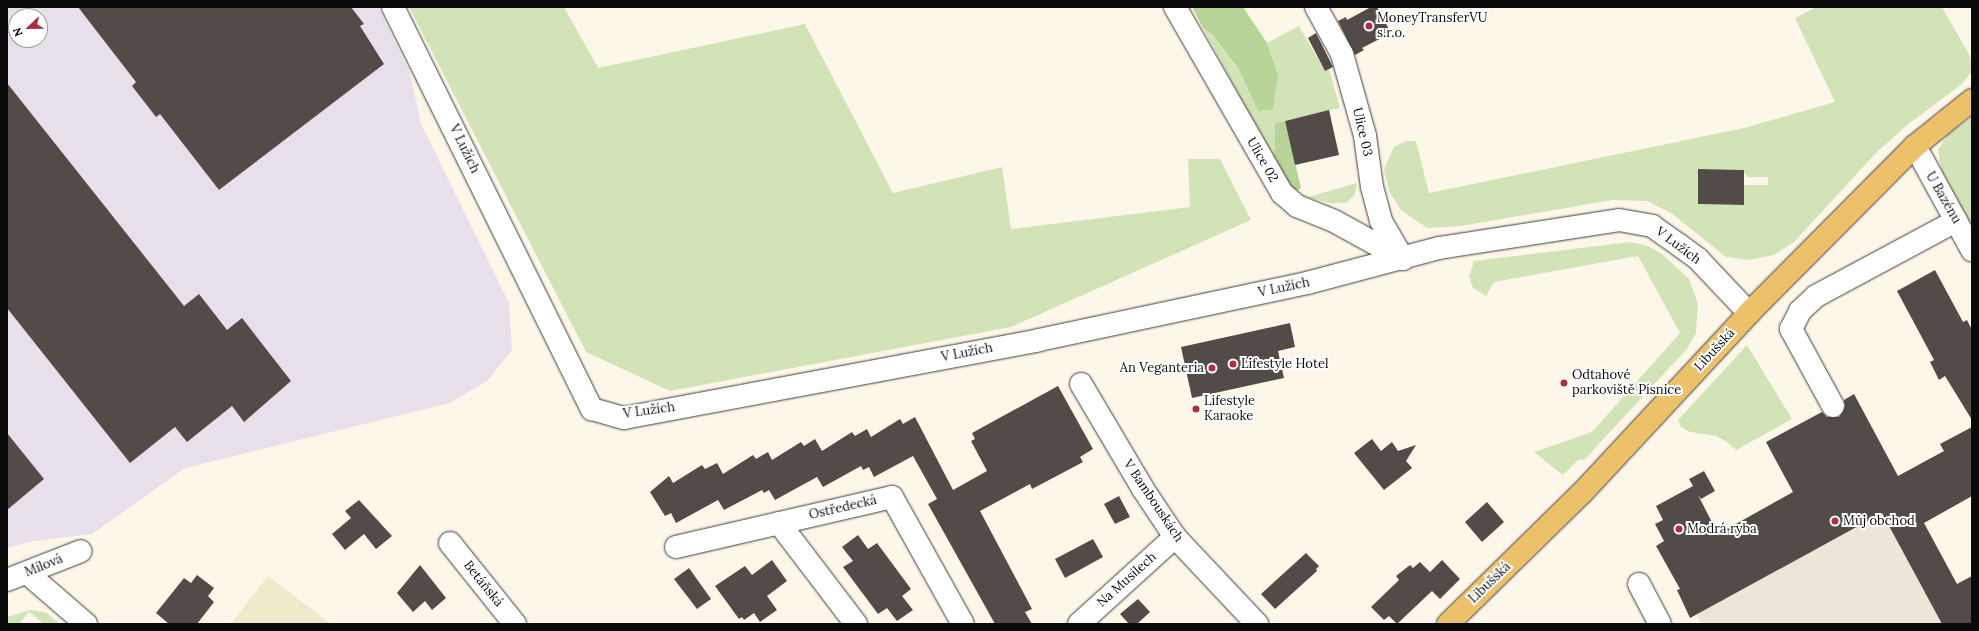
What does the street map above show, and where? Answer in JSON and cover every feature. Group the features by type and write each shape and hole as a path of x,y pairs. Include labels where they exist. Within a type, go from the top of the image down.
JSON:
{"main road":[{"name":"Libušská","path":"1448,624 1582,493 1749,314 1915,146 1972,100"}],"street":[{"name":"V Lužích","path":"393,7 592,409 624,418 1039,340 1307,283 1403,259 1440,248 1619,220 1652,226 1684,248 1698,259 1749,314"},
{"name":"Ulice 02","path":"1175,7 1282,193 1297,206 1334,222 1403,259"},
{"name":"Ulice 03","path":"1316,7 1342,54 1366,136 1372,187 1382,221 1403,259"},
{"name":"U Bazénu","path":"1915,146 1972,250"},
{"path":"1833,406 1791,329 1800,311 1816,296 1956,221"},
{"name":"V Bambouskách","path":"1081,384 1143,489 1175,537 1257,624"},
{"name":"Ostředecká","path":"676,547 892,497 963,624"},
{"path":"779,523 856,624"},
{"name":"Na Musilech","path":"1079,624 1175,537"},
{"name":"Betáňská","path":"450,543 515,624"},
{"name":"Mílová","path":"17,577 81,551"},
{"path":"17,577 86,624"},
{"path":"1639,584 1660,624"}],"shaded area":[{"path":"7,7 378,7 410,73 421,124 509,303 512,350 487,381 450,403 185,468 92,534 33,541 7,548"},
{"path":"1882,513 1942,624 1702,624 1696,614"},
{"path":"268,576 331,624 231,624"}],"green space":[{"path":"409,7 564,7 598,68 805,24 893,193 1002,167 1011,229 1190,207 1188,159 1220,159 1251,220 1011,327 670,391 586,352"},
{"path":"1192,7 1243,7 1267,43 1278,75 1273,110 1258,111 1238,68 1213,35 1203,28"},
{"path":"1817,7 1942,7 1970,56 1972,71 1962,84 1906,126 1876,153 1794,242 1774,255 1748,260 1726,257 1671,213 1647,201 1612,200 1461,226 1427,228 1401,210 1389,191 1384,169 1394,147 1406,141 1416,141 1429,193 1744,128 1835,102 1795,18","holes":["1699,169 1743,170 1747,177 1768,177 1768,185 1744,185 1744,205 1698,204"]},
{"path":"1299,26 1325,71 1329,69 1340,108 1275,123 1274,161 1203,28 1213,35 1238,68 1258,111 1273,110 1278,75 1267,43"},
{"path":"1972,117 1972,227 1941,170 1938,150 1949,133"},
{"path":"1285,121 1301,188 1295,191 1288,185 1274,161 1275,123"},
{"path":"1357,183 1355,195 1346,203 1329,203 1308,197"},
{"path":"1630,242 1648,246 1662,254 1689,279 1698,304 1696,333 1687,349 1584,460 1579,459 1563,475 1534,452 1592,432 1680,333 1638,256 1494,282 1486,296 1473,288 1469,277 1474,261"},
{"path":"1747,345 1792,419 1736,450 1727,442 1716,436 1690,432 1681,427 1678,420"},
{"path":"31,610 47,613 60,624 44,624 29,612 19,624 7,624 7,617"}],"building":[{"path":"78,7 351,7 364,24 360,26 384,64 219,190 160,114 156,117 132,86 136,82"},
{"name":"MoneyTransferVU s.r.o.","path":"1371,7 1377,7 1391,33 1362,48 1364,50 1355,55 1338,21 1346,17 1347,20"},
{"path":"1316,33 1333,67 1325,71 1308,38"},
{"path":"7,83 184,306 199,294 227,330 242,318 291,381 244,422 232,406 187,442 175,427 130,463 7,308"},
{"path":"1329,110 1339,155 1295,165 1285,121"},
{"path":"1698,169 1744,170 1744,205 1698,204"},
{"path":"1935,270 1963,322 1967,320 1972,330 1972,420 1945,376 1939,380 1930,362 1934,360 1897,291"},
{"name":"Lifestyle Hotel","path":"1290,323 1295,347 1278,351 1284,378 1192,398 1181,347"},
{"path":"1058,386 1093,449 1080,457 1083,462 1032,489 1030,484 980,511 1032,609 1025,612 1032,624 995,624 928,504 937,499 913,456 874,477 869,467 863,470 861,466 823,487 817,477 775,500 769,490 764,493 762,490 724,510 718,500 676,523 671,513 665,516 650,492 669,476 673,483 702,465 705,469 717,463 723,474 753,455 756,459 768,452 772,460 801,442 804,446 815,439 822,451 852,432 855,436 867,429 871,437 900,419 903,424 915,417 953,490 987,471 971,441 975,439 972,433"},
{"path":"1854,394 1898,476 1944,451 1940,444 1972,427 1972,496 1924,523 1957,584 1972,576 1972,624 1942,624 1882,513 1690,618 1677,590 1680,589 1656,546 1664,541 1655,524 1663,520 1656,506 1693,486 1689,479 1704,471 1715,491 1701,499 1698,495 1718,534 1793,492 1766,442 1822,412 1827,417 1839,417 1845,407 1844,400"},
{"path":"7,433 44,479 7,510"},
{"path":"1372,439 1381,451 1392,442 1398,451 1416,445 1406,461 1412,468 1384,490 1354,453"},
{"path":"1119,496 1130,517 1115,524 1104,504"},
{"path":"359,500 392,536 376,549 364,534 345,550 332,534 351,518 345,511"},
{"path":"1487,502 1504,522 1482,542 1465,522"},
{"path":"858,535 868,549 877,543 911,589 902,596 913,610 897,621 887,608 878,614 843,567 853,561 842,547"},
{"path":"1093,539 1103,557 1065,578 1055,559"},
{"path":"1306,553 1319,566 1316,569 1317,571 1275,609 1261,594"},
{"path":"772,560 787,581 767,596 777,610 760,622 754,613 744,620 742,617 739,619 715,586 745,566 752,575"},
{"path":"1442,560 1460,579 1440,599 1432,591 1397,624 1389,616 1384,620 1371,607 1399,580 1396,576 1410,565 1413,568 1420,562 1430,572"},
{"path":"420,565 446,598 432,610 425,601 413,612 397,593"},
{"path":"689,568 711,599 697,609 674,579"},
{"path":"197,575 214,588 208,596 214,602 197,624 169,624 156,613 184,578 191,583"},
{"path":"1138,599 1150,612 1137,624 1129,624 1120,614"}],"place":[{"name":"MoneyTransferVU s.r.o.","path":"1369,26"},
{"name":"Lifestyle Hotel","path":"1233,364"},
{"name":"An Veganteria","path":"1212,368"},
{"name":"Odtahové parkoviště Písnice","path":"1564,383"},
{"name":"Lifestyle Karaoke","path":"1196,409"},
{"name":"Můj obchod","path":"1835,521"},
{"name":"Modrá ryba","path":"1679,529"}]}
